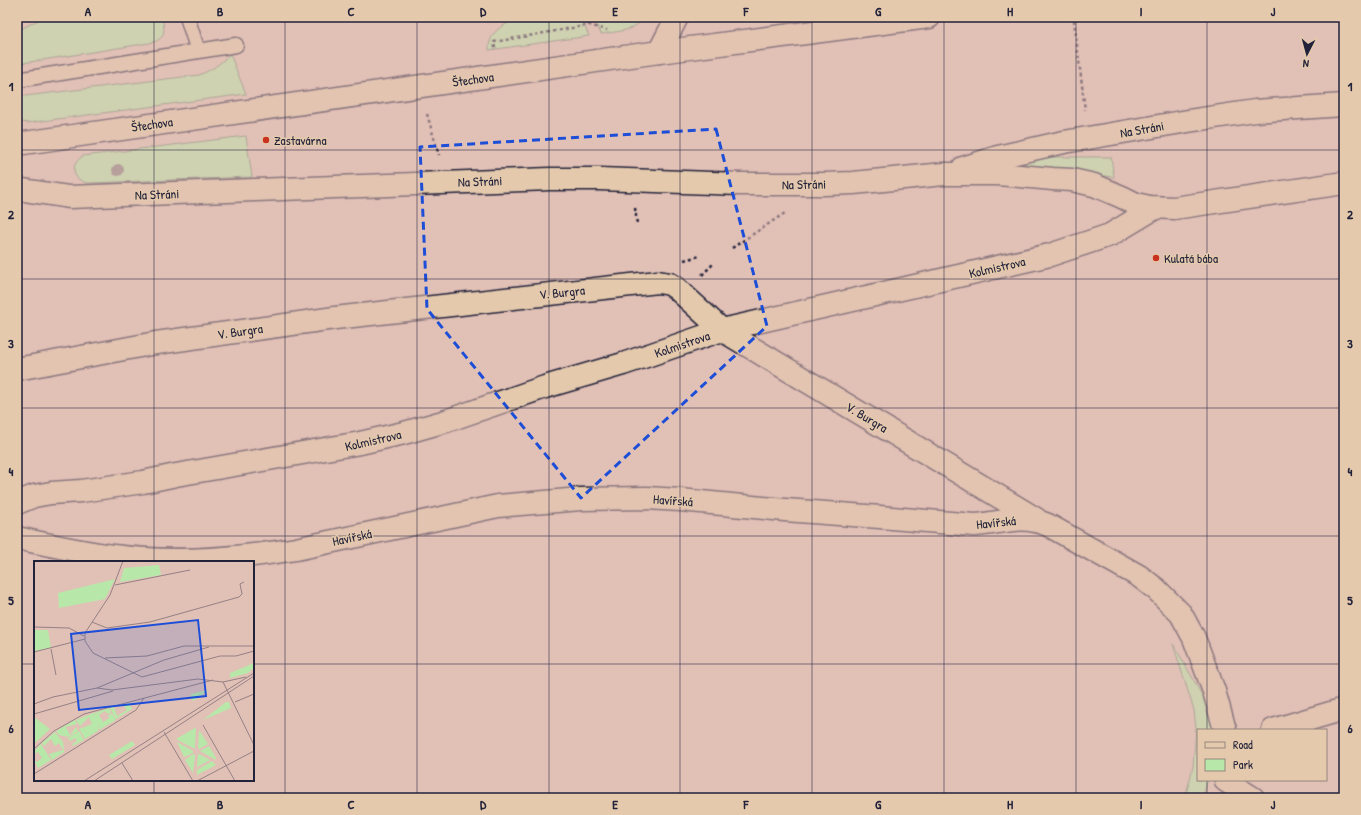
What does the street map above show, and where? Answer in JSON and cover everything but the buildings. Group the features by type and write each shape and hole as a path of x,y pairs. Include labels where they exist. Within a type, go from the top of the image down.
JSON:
{"street":[{"path":"659,52 677,17"},
{"name":"Štechova","path":"17,144 659,52 929,17"},
{"name":"Na Stráni","path":"944,174 998,157 1064,142 1254,111 1344,105"},
{"name":"Na Stráni","path":"17,189 69,197 550,179 599,179 740,184 825,184 853,183 944,174 998,174 1053,180 1072,180 1094,185 1136,204 1155,208"},
{"path":"1155,208 1186,207 1344,183"},
{"name":"Kolmistrova","path":"17,503 34,496 51,492 81,491 144,482 184,473 360,443 404,433 446,421 545,387 623,364 722,330 1050,255 1110,235 1155,208"},
{"name":"V. Burgra","path":"17,368 156,343 320,320 658,282 670,284 676,288 722,330 1040,522"},
{"name":"Havířská","path":"17,538 87,553 114,556 173,561 219,559 296,549 498,506 581,499 613,498 680,500 974,525 989,524 1012,519 1023,519 1040,522 1139,576 1172,604 1181,614 1194,638 1214,691 1226,729"},
{"path":"1276,729 1344,709"},
{"path":"1224,786 1253,798"}],"lane":[{"path":"187,17 198,51"},
{"path":"17,80 236,45"}],"path":[{"path":"586,17 589,25"},
{"path":"588,21 597,17"},
{"path":"1074,20 1089,138"},
{"path":"426,109 441,160"},
{"path":"732,248 786,212"},
{"path":"684,260 700,256"}],"highlighted area":[{"path":"716,129 767,326 581,498 427,309 420,147"}],"green space":[{"path":"44,17 162,17 164,31 159,40 155,42 17,64 17,31"},
{"path":"521,17 580,17 589,36 489,50 492,37 495,32 504,25"},
{"path":"593,17 645,17 636,26 631,28 601,34"},
{"path":"230,54 246,94 27,123 17,121 17,97 199,75 216,66"},
{"path":"246,136 252,177 88,183 78,179 74,172 76,164 83,156"},
{"path":"1041,157 1111,157 1114,177 1013,166 1014,163"},
{"path":"1173,644 1203,698 1208,709 1213,729 1197,729 1197,781 1208,781 1202,798 1185,798 1193,767 1196,728 1194,710"}],"place":[{"name":"Zastavárna","path":"266,140"},
{"name":"Kulatá bába","path":"1156,258"}]}
